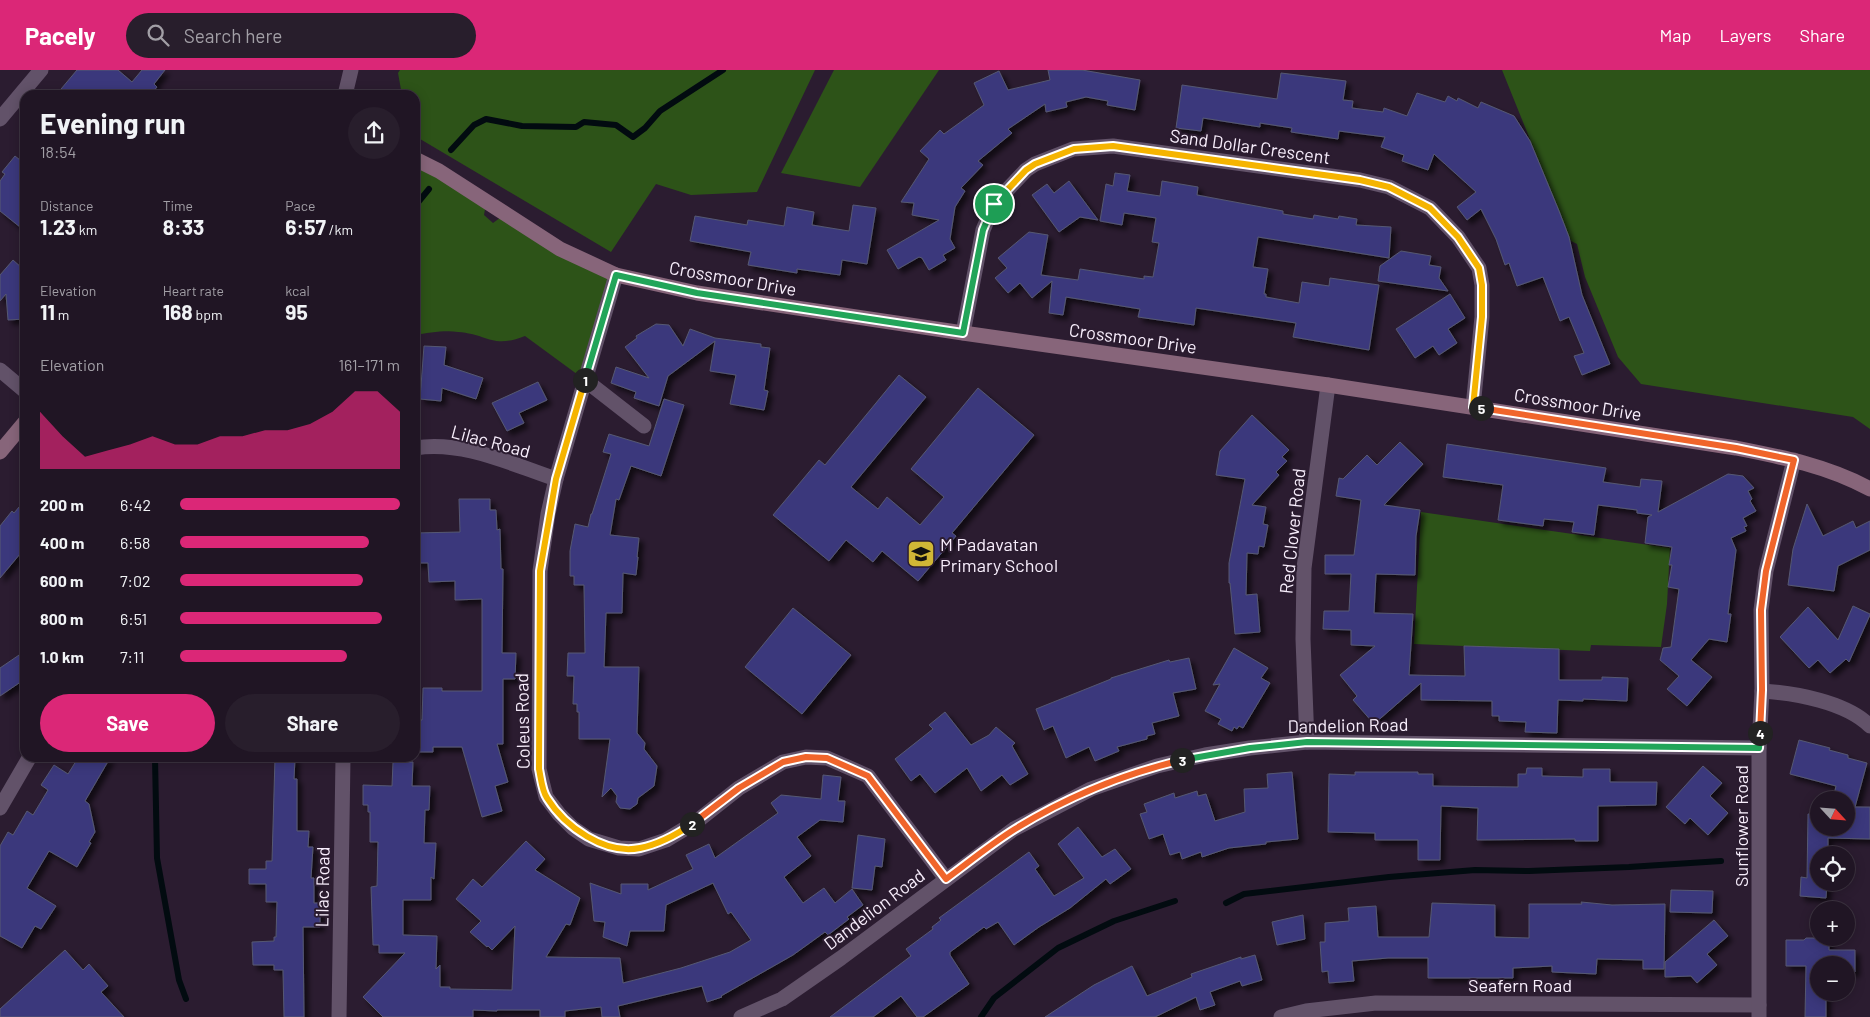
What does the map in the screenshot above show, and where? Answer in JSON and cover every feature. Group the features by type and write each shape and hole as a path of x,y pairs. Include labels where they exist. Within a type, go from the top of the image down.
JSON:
{"street":[{"path":"24,90 41,70"},
{"path":"346,90 351,70"},
{"path":"0,119 20,95"},
{"name":"Sand Dollar Crescent","path":"963,333 983,230 994,204 1026,170 1035,164 1074,149 1113,146 1360,180 1389,187 1430,208 1458,237 1479,268 1482,285 1482,317 1473,407"},
{"name":"Crossmoor Drive","path":"420,162 439,170 560,249 616,275 697,293 1328,385 1736,448 1794,460 1854,481 1870,489"},
{"name":"Coleus Road","path":"616,275 556,479 540,571 539,769 546,797 559,814 589,839 619,848 639,848 666,840 696,822 739,788 783,762 806,757 827,758 868,776 946,879"},
{"path":"0,370 20,387"},
{"path":"585,380 644,426"},
{"name":"Red Clover Road","path":"1307,742 1303,639 1304,568 1328,385"},
{"path":"0,452 20,428"},
{"name":"Lilac Road","path":"420,447 446,446 484,455 556,479"},
{"name":"Sunflower Road","path":"1759,1011 1761,610 1766,571 1794,460"},
{"path":"1762,690 1791,693 1820,700 1846,710 1870,726"},
{"name":"Dandelion Road","path":"741,1017 782,999 841,958 1014,829 1090,789 1157,766 1205,755 1307,742 1759,748"},
{"path":"0,808 27,762"},
{"name":"Lilac Road","path":"339,1017 343,762"},
{"name":"Seafern Road","path":"1281,1017 1306,1011 1376,1003 1759,1011"}],"green space":[{"path":"400,70 815,70 757,192 691,195 656,184 611,252 420,139 420,90 401,90 398,73"},
{"path":"834,70 939,70 860,187 781,173"},
{"path":"1502,70 1870,70 1870,429 1853,417 1641,384 1618,357 1585,277 1577,244 1571,241"},
{"path":"420,163 487,198 484,215 493,223 508,212 616,275 585,380 525,336 514,340 497,341 468,333 453,331 420,334"},
{"path":"1421,512 1670,548 1667,604 1661,647 1591,645 1590,651 1414,644"}],"building":[{"path":"77,70 118,70 132,82 142,70 165,70 154,84 157,87 154,90 60,90"},
{"path":"1048,70 1082,70 1140,80 1135,110 1107,105 1108,101 1086,97 1066,102 1067,107 1046,112 1045,104 1008,129 1012,133 978,161 983,165 961,188 965,191 955,207 950,239 955,248 943,255 946,260 929,270 922,258 919,257 898,269 887,250 939,220 912,215 914,203 901,202 929,159 920,151 940,130 944,134 984,105 974,83 999,71 1008,90 1050,80"},
{"path":"1281,73 1346,81 1343,100 1353,101 1352,108 1383,112 1384,108 1407,116 1417,93 1445,102 1448,96 1457,101 1458,98 1478,108 1481,102 1514,116 1530,141 1559,211 1569,237 1582,295 1610,364 1582,375 1574,356 1584,353 1569,317 1560,321 1543,277 1517,286 1509,263 1505,265 1496,239 1481,209 1467,220 1457,207 1476,192 1434,154 1428,170 1402,161 1404,155 1381,147 1385,137 1339,131 1338,139 1291,132 1292,128 1260,123 1260,127 1203,118 1201,131 1176,128 1182,85 1277,99"},
{"path":"15,156 20,160 20,227 0,211 0,181 5,174 2,172"},
{"path":"1115,173 1130,175 1127,191 1160,196 1162,181 1198,187 1197,195 1283,211 1283,214 1313,219 1314,215 1338,219 1339,216 1357,219 1356,225 1391,227 1389,258 1258,237 1253,267 1268,269 1264,294 1266,294 1266,297 1299,303 1302,282 1329,286 1330,278 1379,285 1369,350 1293,337 1296,323 1196,308 1194,325 1138,317 1140,309 1066,297 1063,315 1049,313 1052,281 1032,298 1020,283 1008,293 995,278 1007,268 998,258 1029,232 1048,235 1041,275 1078,280 1080,269 1144,279 1144,276 1153,277 1159,243 1152,242 1156,218 1124,213 1122,225 1100,221 1106,184 1113,186"},
{"path":"1069,181 1098,220 1080,217 1059,232 1032,195 1047,184 1054,193"},
{"path":"853,205 876,208 867,264 842,260 840,275 797,269 797,273 748,265 751,252 690,241 695,216 747,225 748,220 784,226 787,207 814,212 812,225 849,231"},
{"path":"1401,251 1431,256 1429,265 1441,267 1439,278 1448,291 1378,281 1380,266"},
{"path":"13,260 20,266 20,319 8,320 6,294 0,301 0,275"},
{"path":"1450,294 1465,318 1448,329 1457,343 1439,355 1433,346 1415,358 1396,329"},
{"path":"656,324 669,325 683,346 690,329 715,338 761,344 761,347 770,348 764,390 768,391 764,410 730,404 736,375 710,371 715,341 668,376 659,406 634,398 636,392 611,383 616,367 649,378 625,347 637,338 636,336"},
{"path":"424,346 446,347 444,365 483,378 476,399 442,388 441,401 420,399"},
{"path":"899,375 926,397 851,487 878,509 887,497 920,525 944,497 911,469 978,388 1034,435 952,533 956,536 918,581 882,551 873,562 846,540 829,561 773,515 819,460 825,465"},
{"path":"538,382 547,400 519,413 524,423 507,431 492,403"},
{"path":"664,399 684,405 661,476 631,466 619,500 616,499 610,535 639,538 636,575 623,573 622,613 606,613 604,667 639,667 637,733 645,743 644,749 657,766 654,786 638,798 637,804 630,809 620,808 616,802 617,796 611,788 602,797 610,739 579,739 579,712 577,712 577,704 573,704 574,676 567,676 568,653 585,653 584,585 574,585 574,576 570,576 570,551 575,524 588,527 611,454 603,452 609,434 649,446"},
{"path":"1252,415 1289,450 1282,457 1287,461 1276,472 1279,475 1252,505 1266,507 1263,524 1268,525 1264,547 1259,546 1258,554 1247,553 1246,595 1257,594 1260,632 1235,634 1229,583 1229,563 1245,479 1216,475 1220,451"},
{"path":"1400,442 1423,464 1384,505 1420,510 1416,536 1415,575 1376,574 1374,613 1413,614 1409,675 1465,676 1464,646 1559,649 1559,680 1602,680 1602,677 1628,678 1627,701 1558,700 1557,733 1525,732 1526,722 1499,721 1499,716 1492,716 1492,701 1421,700 1421,683 1374,724 1353,700 1357,696 1340,675 1375,646 1351,645 1351,630 1323,629 1324,611 1349,611 1351,574 1325,574 1325,555 1354,555 1361,500 1336,496 1339,478 1343,479 1367,455 1377,465"},
{"path":"1447,444 1606,468 1603,482 1640,487 1641,479 1662,481 1658,512 1728,474 1743,476 1754,488 1748,491 1752,499 1750,501 1756,511 1743,518 1747,526 1744,527 1746,531 1731,538 1736,550 1728,614 1731,614 1727,642 1709,639 1691,660 1712,677 1687,706 1667,689 1679,676 1660,660 1663,648 1671,647 1679,589 1668,587 1672,565 1669,565 1672,547 1645,543 1648,517 1652,515 1637,513 1637,510 1598,505 1594,535 1572,532 1574,522 1544,519 1543,526 1498,520 1503,485 1443,477"},
{"path":"459,499 490,499 490,510 496,510 497,530 500,529 501,569 503,569 502,653 516,653 515,679 503,679 503,744 497,744 508,782 495,786 502,811 482,817 462,747 433,747 433,752 420,752 423,688 442,688 442,691 482,691 482,599 455,600 455,581 429,582 428,563 420,563 420,533 460,532"},
{"path":"1807,504 1823,536 1853,521 1856,528 1870,521 1870,550 1838,566 1834,591 1788,585 1793,549"},
{"path":"20,506 20,554 0,578 0,526 12,511 14,513"},
{"path":"1853,606 1870,615 1849,662 1846,659 1830,673 1818,660 1809,668 1780,637 1808,607 1838,640"},
{"path":"793,608 851,655 802,714 745,667"},
{"path":"1234,648 1268,668 1261,678 1270,683 1243,728 1239,726 1237,729 1234,727 1232,731 1218,724 1221,719 1205,711 1220,684 1213,685"},
{"path":"20,654 20,682 0,696 0,668"},
{"path":"1189,658 1196,689 1173,693 1179,716 1152,723 1155,734 1147,736 1147,739 1117,747 1119,751 1095,761 1089,747 1066,758 1053,726 1044,730 1036,709 1111,678 1169,660 1170,662"},
{"path":"945,712 971,745 989,735 996,727 1015,743 1012,746 1028,774 1010,785 1002,775 981,791 967,768 935,793 920,774 911,781 895,759 933,729 929,725"},
{"path":"1799,740 1830,748 1829,750 1848,755 1848,758 1867,763 1855,807 1855,791 1835,791 1836,786 1790,774"},
{"path":"76,762 108,762 85,801 89,804 95,832 77,867 49,851 27,888 56,906 41,929 35,926 22,948 0,936 0,846 8,832 13,835 27,811 33,815 48,790 41,785 54,765 68,774"},
{"path":"275,762 295,762 294,779 297,779 297,831 309,831 308,847 313,847 311,878 314,878 314,903 320,903 320,927 303,927 304,1017 284,1017 283,970 274,970 274,965 253,965 252,942 274,941 274,937 276,937 277,902 266,902 266,884 249,884 249,869 266,869 266,861 272,861"},
{"path":"393,762 413,762 412,786 430,786 429,810 425,810 424,843 436,843 434,879 431,877 431,900 403,900 403,935 437,936 436,969 440,965 440,987 450,987 450,989 512,990 515,926 492,950 470,932 481,921 456,899 473,879 482,887 526,841 545,859 535,870 580,898 570,925 566,924 546,957 620,958 623,983 681,968 730,952 751,940 731,912 728,914 713,883 666,905 664,931 630,931 627,946 603,937 605,922 594,921 590,883 621,894 621,884 648,884 648,890 693,869 686,855 709,844 715,858 778,813 771,803 781,795 821,799 823,775 841,777 838,801 845,801 843,822 820,820 797,837 811,856 784,877 803,903 824,888 835,903 852,889 863,905 847,917 849,919 828,935 825,932 793,955 722,997 707,1002 702,986 618,1006 620,1017 602,1017 601,1007 565,1011 565,1017 540,1017 540,1010 473,1010 473,1017 383,1017 363,997 405,953 379,953 379,945 373,945 371,887 377,886 378,842 370,842 370,812 368,812 368,805 363,805 363,785 392,786"},
{"path":"1703,766 1722,783 1710,796 1728,813 1708,835 1690,818 1685,824 1666,807"},
{"path":"1527,768 1542,768 1542,776 1583,777 1583,769 1610,769 1610,782 1657,782 1656,805 1598,806 1598,841 1575,841 1575,839 1477,840 1478,808 1441,806 1440,860 1418,860 1418,840 1375,840 1375,833 1328,832 1329,774 1355,775 1355,772 1418,772 1418,774 1433,774 1433,786 1518,787 1518,774 1526,774"},
{"path":"1292,772 1298,839 1229,848 1202,857 1201,852 1182,859 1180,852 1170,855 1163,834 1149,839 1140,814 1147,812 1144,804 1174,793 1175,798 1197,791 1198,796 1206,794 1215,821 1245,812 1244,789 1268,788 1267,774"},
{"path":"1855,807 1870,807 1870,839 1828,838 1828,846 1810,846 1810,891 1826,891 1826,898 1800,896 1801,877 1807,878 1808,814 1810,814 1810,836 1855,836"},
{"path":"1078,827 1102,857 1115,849 1131,869 1110,884 1106,879 1070,908 1014,945 998,922 986,929 984,927 950,952 950,955 969,984 923,1017 917,1017 901,996 873,1017 830,1017 911,956 906,949 933,929 932,927 941,920 939,918 1029,852 1039,866 1035,869 1054,896 1084,878 1058,844"},
{"path":"858,835 885,839 882,867 875,866 872,890 852,888"},
{"path":"1671,890 1713,891 1712,913 1670,912"},
{"path":"1581,902 1612,905 1665,904 1664,969 1643,969 1643,960 1597,959 1596,974 1552,972 1552,966 1513,968 1513,978 1428,978 1428,958 1388,958 1352,961 1354,981 1329,983 1328,971 1322,972 1320,942 1325,942 1325,923 1349,921 1348,908 1376,906 1378,937 1429,937 1432,903 1495,905 1495,937 1529,938 1529,904 1582,904"},
{"path":"1303,915 1305,939 1277,945 1272,922"},
{"path":"1714,920 1728,936 1707,954 1717,965 1697,983 1691,976 1665,977 1665,962"},
{"path":"1810,938 1810,946 1829,946 1829,950 1855,950 1855,956 1810,956 1810,1001 1826,1001 1826,1017 1805,1017 1806,966 1786,966 1786,940"},
{"path":"65,950 83,970 89,964 108,986 101,992 124,1017 0,1017 0,1009"},
{"path":"1255,955 1262,980 1242,986 1240,981 1210,992 1215,1005 1200,1010 1196,997 1155,1017 1045,1017 1094,985 1132,966 1147,996 1192,977 1191,974 1241,957 1241,959"}],"waterway":[{"path":"451,150 474,125 486,119 522,126 576,127 584,122 616,125 633,137 645,128 660,111 723,70"},
{"path":"420,200 429,189"},
{"path":"155,762 157,858 179,980 186,999"},
{"path":"1226,903 1244,894 1389,877 1475,870 1529,871 1721,861"},
{"path":"981,1017 994,998 1058,948 1114,921 1175,901"}],"place":[{"name":"M Padavatan Primary School","path":"921,554"}],"route":[{"path":"1113,146 1360,180 1389,187 1430,208 1458,237 1479,268 1482,285 1482,317 1473,407 1736,448 1794,460 1766,571 1761,610 1762,690 1759,748 1307,742 1205,755 1157,766 1090,789 1014,829 946,879 868,776 827,758 806,757 783,762 739,788 696,822 666,840 639,848 619,848 589,839 559,814 546,797 539,769 540,571 548,514 556,479 616,275 697,293 963,333 983,230 994,204 1026,170 1035,164 1074,149 1113,146"}]}
